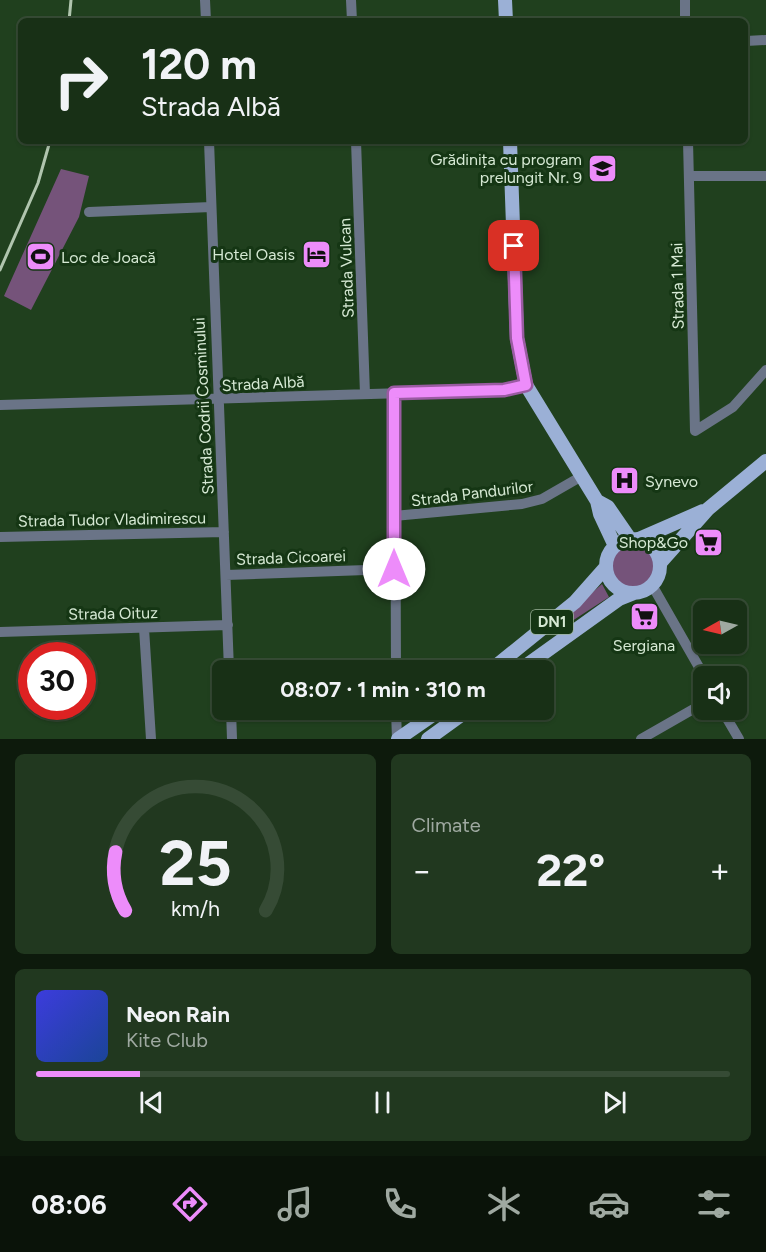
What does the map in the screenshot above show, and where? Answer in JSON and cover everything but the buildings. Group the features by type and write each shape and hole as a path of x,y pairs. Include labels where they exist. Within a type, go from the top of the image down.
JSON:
{"main road":[{"path":"505,0 506,18"},
{"path":"510,144 517,338 526,385 597,501 600,514 615,546 708,509"},
{"path":"652,585 658,575 660,563 708,509 766,461"},
{"path":"597,501 608,507 635,539 653,548 660,563"},
{"name":"DN1","path":"503,660 575,602 606,567 608,556 615,546"},
{"path":"606,567 608,575 618,588 634,592"},
{"name":"DN1","path":"534,660 612,604 652,585"},
{"path":"397,739 425,720"},
{"path":"428,739 454,720"}],"street":[{"path":"205,0 206,18"},
{"path":"351,0 352,18"},
{"path":"685,0 686,18"},
{"path":"748,41 766,40"},
{"name":"Strada Codrii Cosminului","path":"209,144 229,660"},
{"name":"Strada Vulcan","path":"356,144 365,394"},
{"name":"Strada 1 Mai","path":"688,144 695,431 733,407 766,369"},
{"path":"689,177 766,176"},
{"path":"89,212 211,207"},
{"name":"Strada Albă","path":"0,405 504,390 526,385"},
{"path":"394,393 396,660"},
{"name":"Strada Pandurilor","path":"394,516 522,504 542,499 582,476"},
{"name":"Strada Tudor Vladimirescu","path":"0,537 224,532"},
{"name":"Strada Cicoarei","path":"226,574 394,569"},
{"path":"652,585 698,666"},
{"name":"Strada Oituz","path":"0,632 228,625"},
{"path":"144,628 151,739"},
{"path":"641,739 693,709"},
{"path":"231,720 232,739"},
{"path":"396,720 397,739"},
{"path":"728,720 739,739"}],"shaded area":[{"name":"Loc de Joacă","path":"61,169 89,176 79,217 31,310 4,296"},
{"path":"633,545 648,551 654,566 648,581 633,587 618,581 612,566 618,551"},
{"path":"602,584 609,597 552,634 550,630"}],"railway":[{"path":"69,18 71,0"},
{"path":"0,270 38,183 49,144"}],"place":[{"name":"Grădinița cu program prelungit Nr. 9","path":"603,168"},
{"name":"Hotel Oasis","path":"316,254"},
{"name":"Loc de Joacă","path":"40,257"},
{"name":"Synevo","path":"624,481"},
{"name":"Shop&Go","path":"709,542"},
{"name":"Sergiana","path":"644,617"}],"route":[{"path":"394,569 394,393 504,390 526,385 522,374 517,338 514,246"}]}
